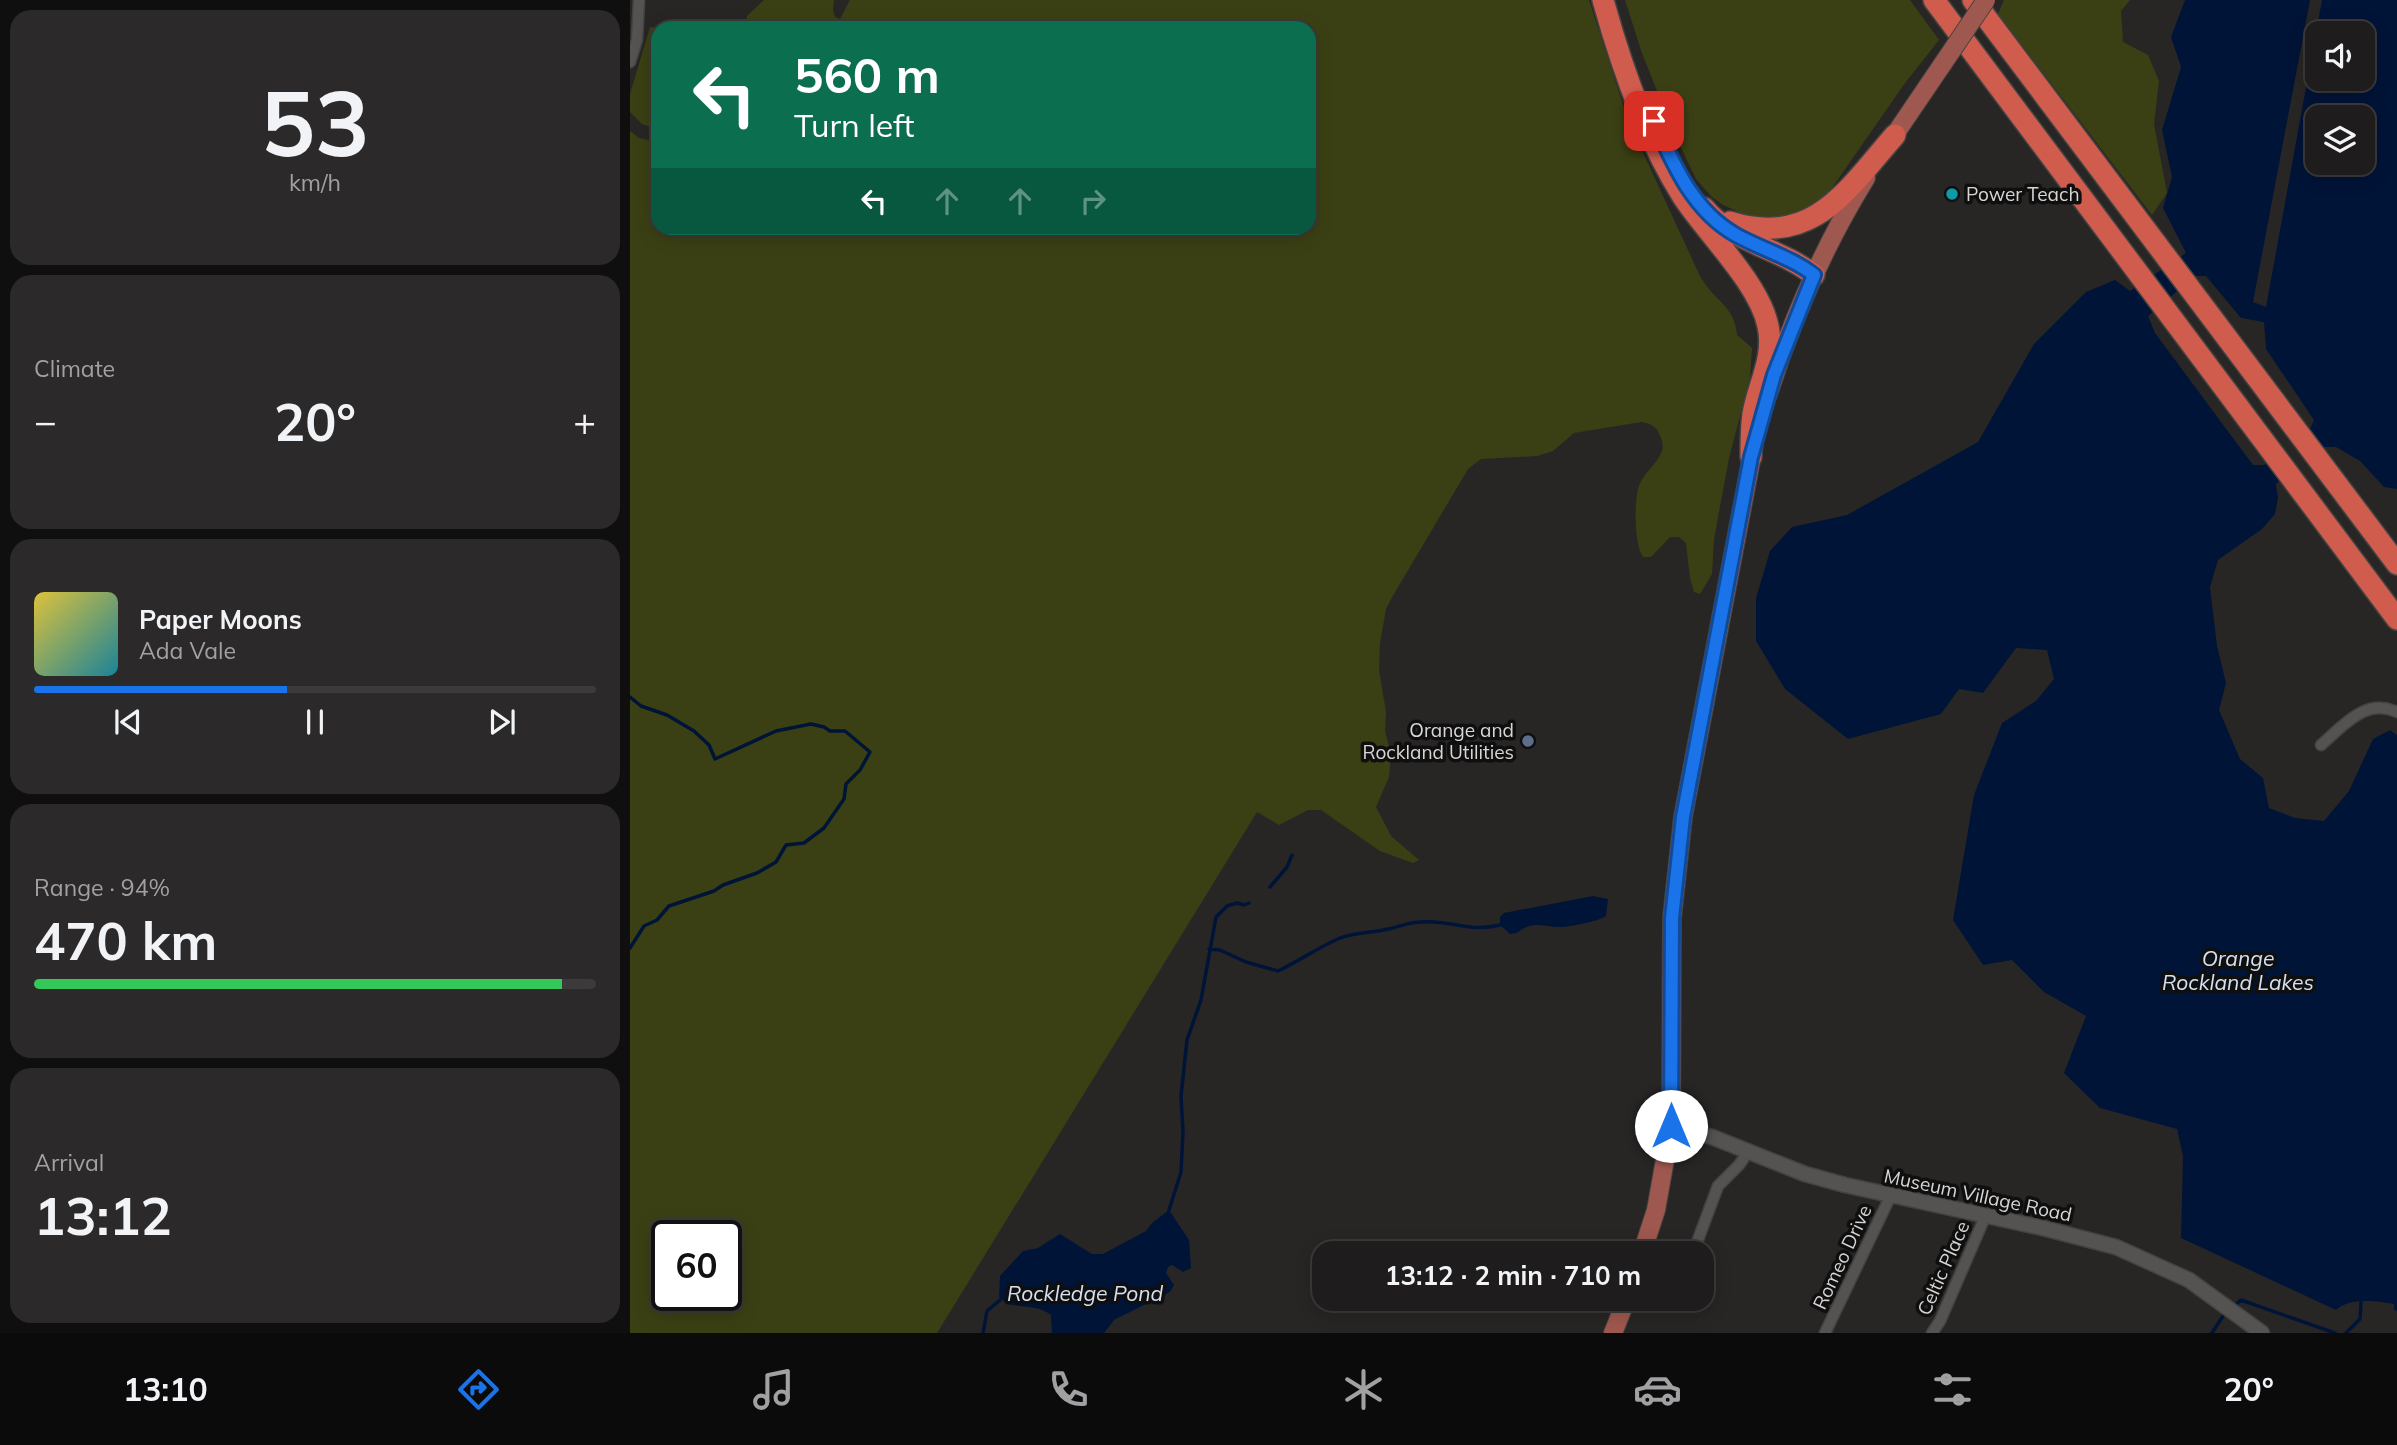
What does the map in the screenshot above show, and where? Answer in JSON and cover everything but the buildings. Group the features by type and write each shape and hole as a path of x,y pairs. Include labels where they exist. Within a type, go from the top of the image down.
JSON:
{"highway":[{"path":"1603,0 1628,77 1677,188 1699,211 1711,216 1733,233 1814,275"},
{"path":"1612,0 1628,53 1654,121 1680,176 1699,211 1751,288 1768,326 1769,356 1753,414 1751,457"},
{"path":"1934,0 2397,620"},
{"path":"1973,0 2397,564"},
{"path":"1699,211 1742,225 1773,229 1801,223 1821,214 1838,201 1895,135"}],"main road":[{"path":"1646,1241 1656,1210 1671,1126 1672,930 1683,817 1751,457 1773,380 1814,275 1849,207 1986,0"},
{"path":"1613,1333 1622,1311"}],"street":[{"path":"630,62 636,40 639,0"},
{"path":"2321,745 2360,712 2374,707 2397,712"},
{"name":"Museum Village Road","path":"1671,1126 1712,1137 1805,1174 2116,1247 2189,1280 2262,1333"},
{"path":"1697,1241 1718,1186 1748,1152"},
{"name":"Romeo Drive","path":"1825,1333 1891,1195"},
{"name":"Celtic Place","path":"1932,1333 1940,1321 1985,1217"}],"green space":[{"path":"764,0 834,0 835,17 840,19 850,0 1589,0 1628,120 1699,274 1732,316 1737,335 1752,348 1750,378 1729,458 1714,539 1712,574 1700,594 1694,592 1686,543 1679,537 1670,537 1651,557 1643,557 1640,551 1636,522 1637,492 1642,480 1659,457 1663,445 1658,431 1652,425 1641,422 1574,433 1553,451 1537,456 1481,459 1468,469 1391,599 1386,609 1380,643 1379,670 1386,712 1385,731 1391,755 1389,777 1376,807 1391,836 1419,860 1413,863 1380,851 1321,810 1308,810 1279,825 1257,812 937,1333 630,1333 630,131 639,138 651,141 651,235 1316,235 1316,21 746,21 747,16"},
{"path":"1625,0 1910,0 1939,40 1905,83 1825,198 1797,215 1783,218 1751,217 1723,205 1696,179 1673,131 1642,53"},
{"path":"2004,0 2130,0 2121,11 2123,42 2148,55 2159,81 2154,124 2167,193 2152,215 1998,14"},
{"path":"651,27 651,127 642,124 630,112 630,94"}],"water":[{"name":"Orange Rockland Lakes","path":"2185,0 2310,0 2253,302 2266,307 2305,91 2375,91 2375,21 2318,21 2322,0 2397,0 2397,489 2384,487 2360,461 2336,447 2323,447 2276,484 2278,498 2275,514 2262,529 2218,560 2210,587 2217,646 2226,683 2219,710 2240,759 2263,778 2269,808 2295,818 2324,821 2349,791 2373,739 2390,730 2397,735 2397,1311 2394,1310 2394,1304 2364,1301 2348,1303 2336,1310 2181,1238 2183,1156 2177,1129 2100,1108 2064,1073 2086,1016 2044,992 2012,960 1983,965 1953,920 1974,795 2002,723 2036,701 2054,679 2047,650 2016,648 1983,693 1959,689 1941,714 1848,739 1785,689 1756,641 1756,598 1770,551 1792,527 1847,515 1978,442 2034,344 2086,292 2115,280 2130,291 2186,253 2163,208 2172,177 2162,130 2181,67 2171,37","holes":["2195,276 2206,276 2241,318 2264,322 2266,349 2314,420 2310,429 2264,465 2253,465 2155,333 2148,316"]},
{"path":"1593,896 1608,899 1606,916 1597,920 1562,927 1533,925 1510,934 1500,925 1500,917 1504,913"},
{"name":"Rockledge Pond","path":"1169,1210 1189,1240 1191,1268 1183,1272 1172,1265 1168,1267 1166,1273 1174,1285 1170,1292 1114,1320 1104,1333 1052,1333 1051,1315 1037,1308 1004,1302 999,1297 1000,1276 1023,1251 1038,1248 1060,1234 1092,1254 1103,1254 1146,1231"}],"pier":[{"path":"2307,427 2311,460 2283,483 2265,460"}],"waterway":[{"path":"630,697 641,706 667,715 694,731 709,745 715,759 776,731 811,724 830,731 845,731 870,752 860,770 846,784 844,799 824,828 804,843 786,845 776,862 757,873 669,906 657,920 644,926 630,948"},
{"path":"1270,887 1287,867 1292,855"},
{"path":"1169,1210 1181,1172 1181,1096 1187,1040 1201,1000 1216,917 1227,906 1249,903"},
{"path":"1209,949 1220,950 1246,962 1278,971 1340,938 1352,935 1416,922 1440,922 1468,927 1500,925"},
{"path":"983,1333 987,1311 1000,1300"},
{"path":"2234,1306 2241,1300 2335,1333"},
{"path":"2346,1333 2360,1319 2361,1302"},
{"path":"2212,1333 2223,1316"}],"place":[{"name":"Power Teach","path":"1952,194"},
{"name":"Orange and Rockland Utilities","path":"1528,741"}],"route":[{"path":"1654,121 1680,176 1691,193 1718,223 1814,275 1774,375 1751,457 1683,817 1672,918 1671,1126"}]}
